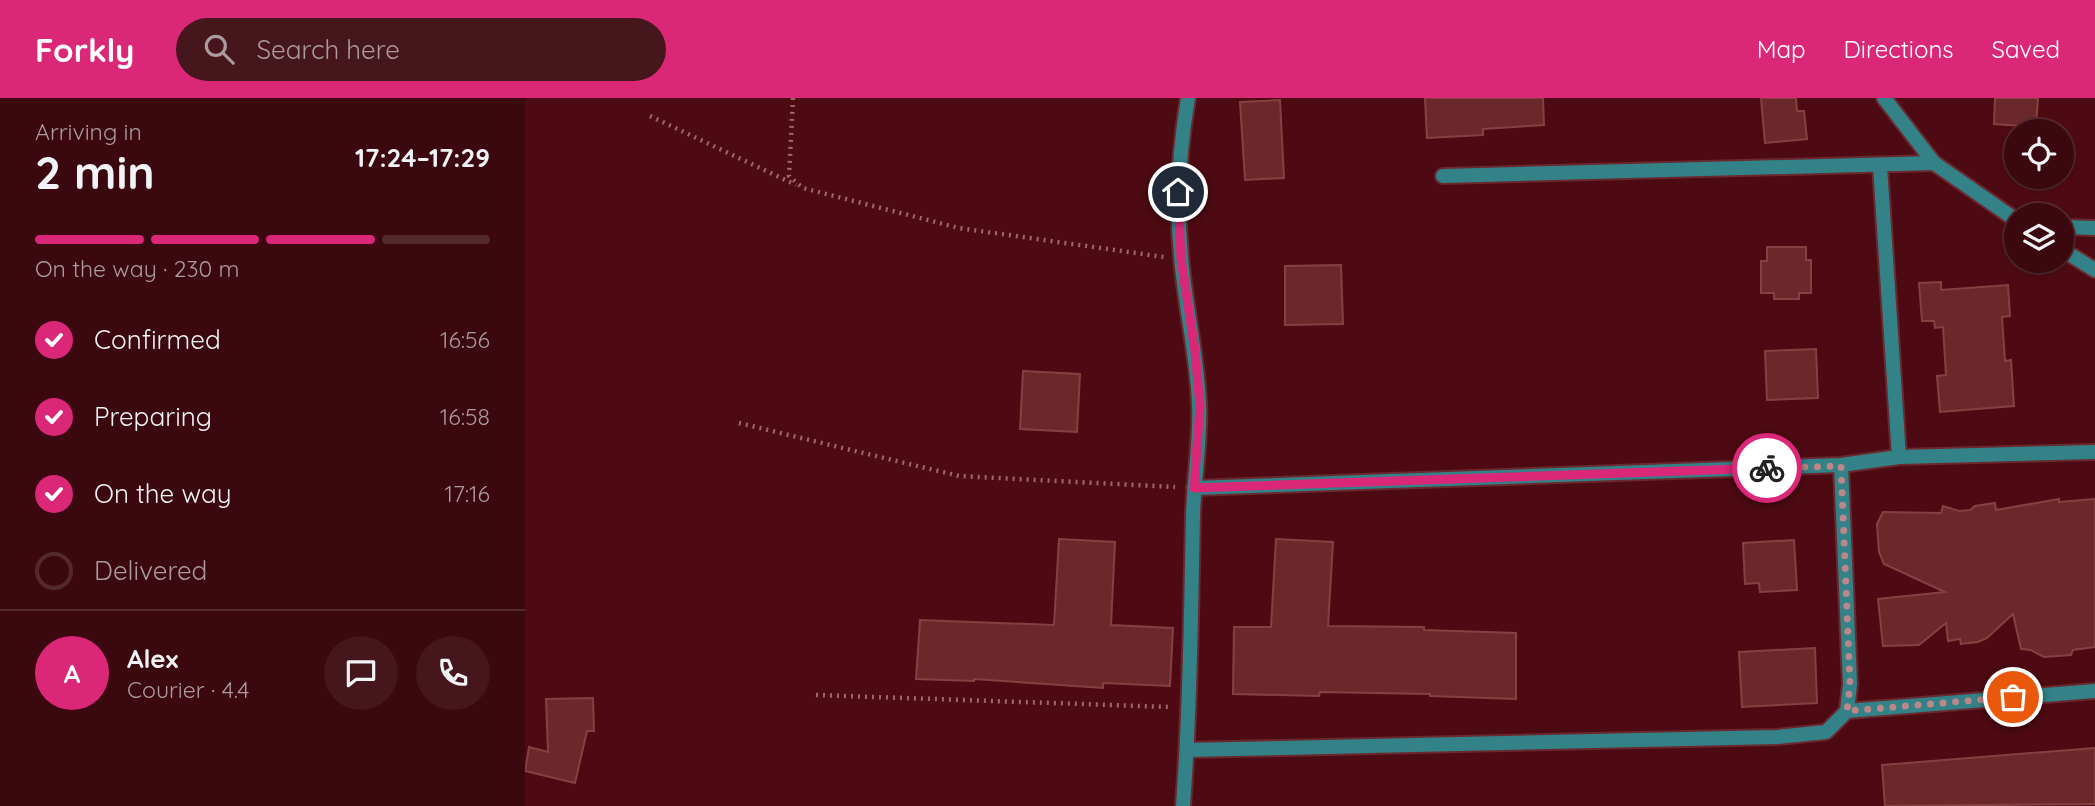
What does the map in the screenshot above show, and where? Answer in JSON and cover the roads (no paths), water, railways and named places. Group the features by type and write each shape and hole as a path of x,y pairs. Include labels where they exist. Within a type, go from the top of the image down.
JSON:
{"street":[{"path":"1183,806 1194,488 1200,406 1177,212 1179,153 1188,98"},
{"path":"1884,98 1934,163 2004,212"},
{"path":"1443,176 1934,163"},
{"path":"1880,166 1899,457"},
{"path":"2074,227 2095,228"},
{"path":"2074,257 2095,270"},
{"path":"1194,488 1841,466 1899,457 2095,452"},
{"path":"1187,750 1777,737 1826,732 1847,711 1850,684 1841,466"},
{"path":"1847,711 2095,691"}]}
